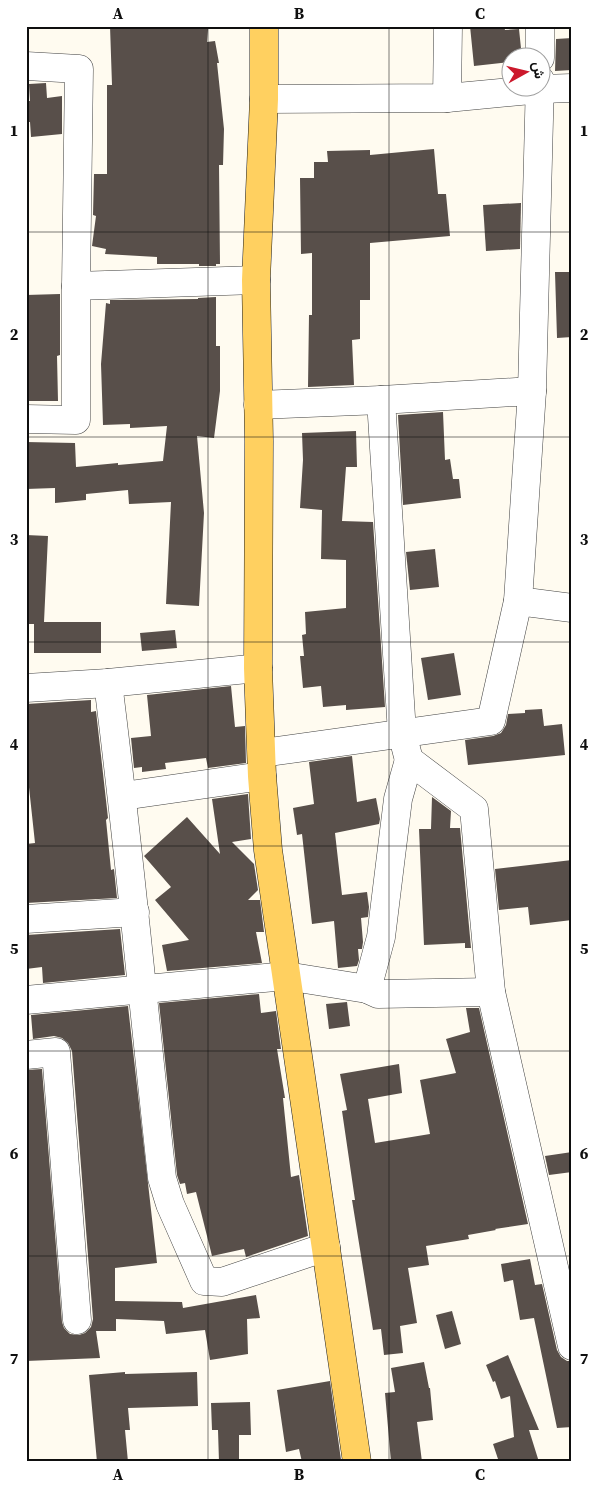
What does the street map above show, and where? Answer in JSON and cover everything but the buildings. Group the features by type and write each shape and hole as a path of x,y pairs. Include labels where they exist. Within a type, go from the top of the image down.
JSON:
{"main road":[{"path":"264,26 264,99 256,280 259,441 258,668 262,764 268,850 357,1462"}],"street":[{"path":"447,98 448,26"},
{"path":"540,26 540,48"},
{"path":"26,66 79,68 76,420 26,419"},
{"path":"550,85 572,88"},
{"path":"264,99 447,98 500,90"},
{"path":"123,796 402,733 491,721 518,601 532,391 541,98"},
{"path":"76,286 256,280"},
{"path":"258,405 532,391"},
{"path":"367,990 381,937 398,799 410,760 402,733 381,400"},
{"path":"518,601 572,608"},
{"path":"26,688 258,668"},
{"path":"108,682 123,796 141,988 162,1178 170,1204 204,1281 222,1282 326,1247"},
{"path":"410,760 474,809 492,992 572,1346"},
{"path":"26,919 135,912"},
{"path":"26,1000 286,976 367,990 378,994 492,992"},
{"path":"26,1055 56,1052 77,1320"}]}
